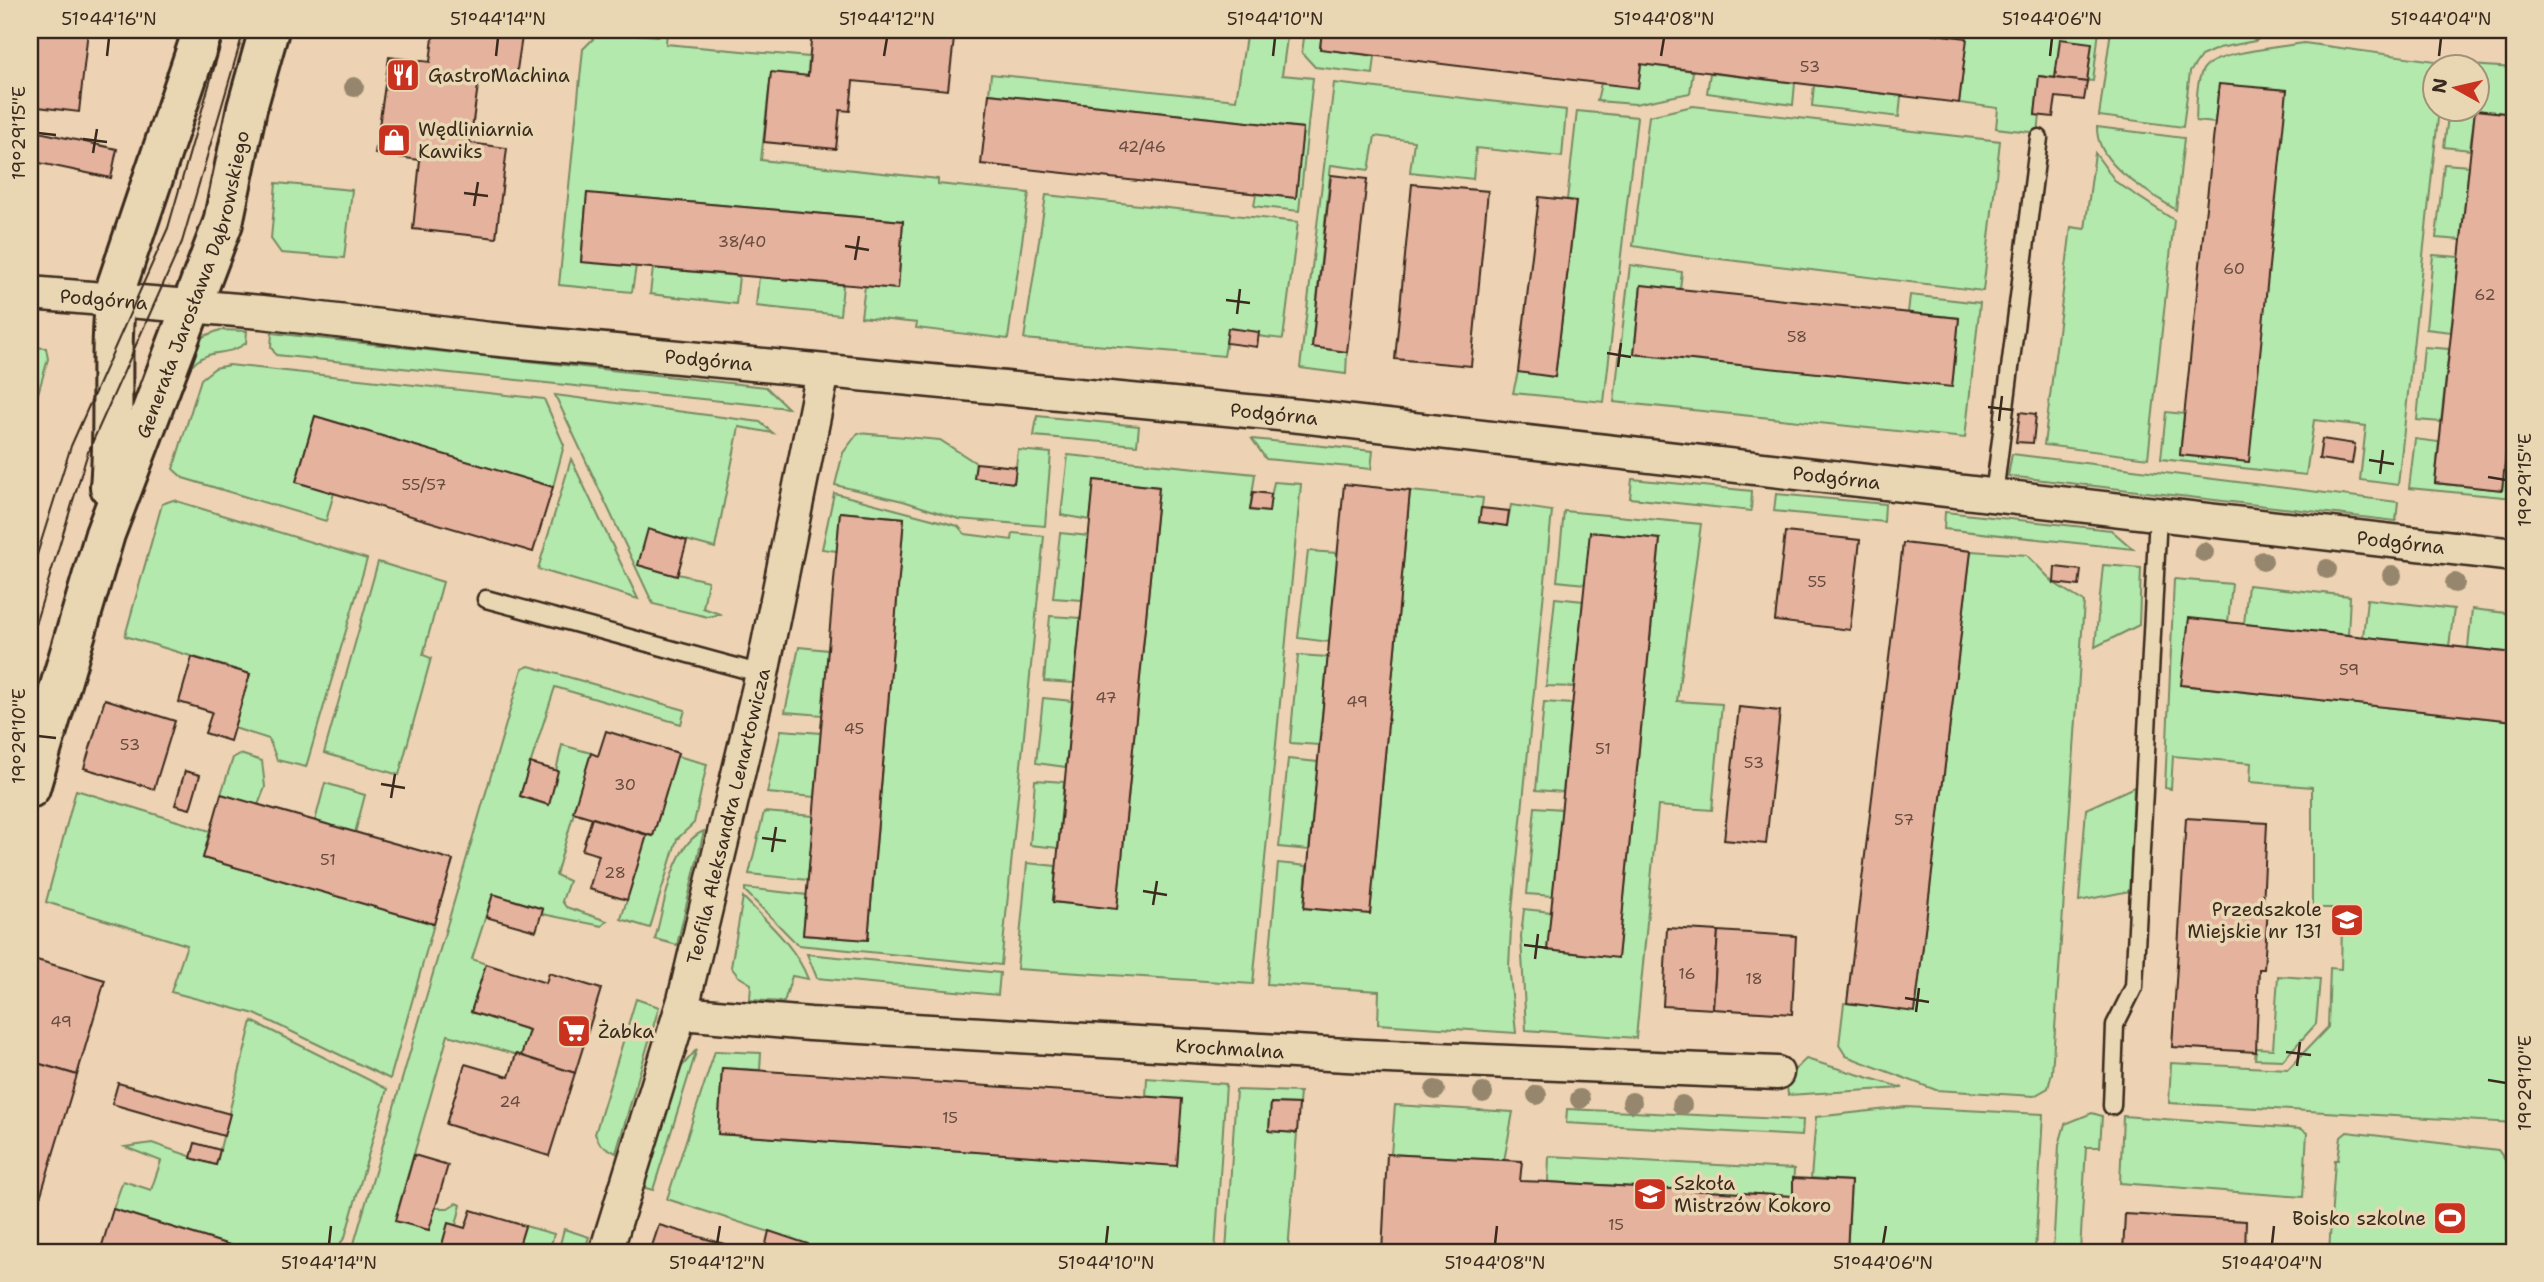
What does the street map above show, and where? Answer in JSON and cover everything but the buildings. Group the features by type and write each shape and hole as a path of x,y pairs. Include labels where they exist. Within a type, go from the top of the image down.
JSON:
{"street":[{"name":"Generała Jarosława Dąbrowskiego","path":"105,534 113,448 115,301 134,227 185,90 203,30"},
{"name":"Generała Jarosława Dąbrowskiego","path":"30,788 105,534 225,215 245,118 269,30"},
{"name":"Podgórna","path":"30,293 823,372 1300,416 2514,555"},
{"name":"Teofila Aleksandra Lenartowicza","path":"606,1252 681,1013 762,674 823,372"},
{"name":"Krochmalna","path":"681,1013 810,1024 1356,1056 1777,1073"}],"lane":[{"path":"1994,495 2039,138"},
{"path":"2112,1106 2115,1025 2134,987 2158,514"},
{"path":"486,599 762,674"}],"green space":[{"path":"660,30 667,30 666,44 809,57 808,76 771,73 761,160 938,179 938,184 1029,193 1008,339 916,328 917,323 861,317 865,286 898,289 903,221 587,193 581,261 636,266 632,292 559,285 583,49 594,38 595,31 659,36"},
{"path":"1247,30 1288,30 1282,75 1313,78 1299,211 1254,206 1256,194 1295,198 1303,128 989,94 991,74 1236,100"},
{"path":"1305,30 1322,30 1320,49 1375,56 1373,74 1315,67 1302,53"},
{"path":"1901,30 2099,30 2093,81 2040,76 2035,114 2040,115 2038,133 1996,128 1998,108 1959,103 1966,38"},
{"path":"2111,30 2273,30 2255,41 2219,48 2201,56 2190,72 2183,127 2099,116"},
{"path":"2304,43 2422,59 2422,122 2438,122 2398,485 2360,480 2366,426 2314,420 2306,475 2161,459 2166,412 2184,414 2180,455 2249,462 2219,84 2215,123 2196,121 2197,92 2202,71 2206,66 2225,57"},
{"path":"1641,64 1693,71 1690,93 1635,104 1597,101 1601,83 1638,87"},
{"path":"2492,67 2514,68 2514,114 2492,112"},
{"path":"1710,73 1795,83 1793,105 1707,93"},
{"path":"1334,83 1566,110 1562,157 1476,148 1473,179 1410,172 1414,141 1375,136 1369,170 1331,165 1312,347 1347,352 1346,374 1300,368"},
{"path":"1814,85 1901,96 1899,117 1812,106"},
{"path":"1693,106 2000,141 1983,291 1633,246 1649,116"},
{"path":"1577,111 1637,117 1604,402 1513,393 1518,372 1555,376 1576,202 1567,200"},
{"path":"2447,122 2474,122 2470,150 2444,147"},
{"path":"2097,127 2184,138 2176,210 2138,186 2114,165 2099,141"},
{"path":"2095,153 2116,182 2174,220 2148,458 2044,445 2071,227 2085,229"},
{"path":"2444,164 2469,166 2461,240 2436,238"},
{"path":"276,183 352,190 344,258 281,253 271,239"},
{"path":"1046,195 1298,222 1283,339 1229,328 1224,356 1024,339"},
{"path":"2433,255 2459,257 2451,332 2426,329"},
{"path":"1630,265 1682,272 1680,289 1641,285 1634,354 1952,386 1959,318 1908,313 1910,295 1980,303 1965,438 1614,402"},
{"path":"653,268 739,276 736,304 650,294"},
{"path":"759,277 843,285 840,315 756,306"},
{"path":"220,330 247,331 246,343 198,360 182,380 199,338"},
{"path":"272,333 766,387 788,408 276,355 271,347"},
{"path":"30,347 46,348 48,359 30,421"},
{"path":"2424,347 2449,349 2441,422 2417,420"},
{"path":"229,365 544,399 564,445 553,487 315,416 296,481 334,493 326,521 183,478 173,469 201,379 215,368"},
{"path":"2514,380 2514,498 2409,488 2415,439 2439,442 2435,483 2502,490"},
{"path":"555,395 760,422 773,433 739,427 715,548 649,530 639,565 708,581 703,608 720,614 708,617 653,604"},
{"path":"1037,416 1139,426 1137,445 1034,436"},
{"path":"858,433 940,440 976,463 975,478 1014,483 1018,450 1051,453 1045,526 959,519 903,501 835,485 843,453"},
{"path":"1252,439 1373,451 1371,469 1266,459"},
{"path":"2012,454 2398,502 2396,521 2008,476"},
{"path":"1068,455 1255,474 1250,510 1268,512 1274,482 1301,484 1253,984 1017,969 1027,863 1056,866 1053,902 1117,908 1159,487 1095,480 1090,520 1061,515"},
{"path":"571,459 638,599 538,569"},
{"path":"1632,479 1752,491 1751,511 1630,498"},
{"path":"1410,491 1483,498 1480,522 1507,525 1511,505 1552,511 1512,911 1509,966 1516,1033 1378,1024 1379,991 1267,984 1278,863 1307,866 1304,908 1370,914"},
{"path":"834,493 958,526 965,534 1012,540 1013,533 1044,536 1001,965 798,945 745,891 745,888 807,895 803,935 868,940 904,518 840,512 837,551 822,549"},
{"path":"1776,494 1885,504 1884,522 1774,511"},
{"path":"173,500 367,559 306,767 277,760 269,739 234,728 250,674 125,636 162,504"},
{"path":"1564,511 1701,524 1677,701 1722,704 1712,810 1658,806 1636,1038 1526,1030 1521,936 1524,909 1551,912 1548,950 1618,957 1660,540 1585,584 1557,581"},
{"path":"1945,512 2111,530 2133,549 1944,529"},
{"path":"1060,533 1089,536 1082,600 1053,598"},
{"path":"1308,551 1338,553 1329,642 1298,638"},
{"path":"1971,551 2027,555 2054,583 2084,602 2052,1073 2048,1088 2034,1096 1936,1090 1846,1056 1839,1045 1844,1003 1915,1011"},
{"path":"378,562 443,582 423,655 431,658 399,775 324,753"},
{"path":"2103,565 2141,568 2139,625 2095,647"},
{"name":"Przedszkole Miejskie nr 131","path":"2174,579 2232,584 2228,622 2189,619 2182,685 2514,721 2514,1123 2169,1103 2171,1063 2288,1069 2328,1027 2330,968 2341,969 2342,924 2332,925 2332,908 2312,908 2312,787 2250,782 2251,763 2173,756 2171,789 2165,788"},
{"path":"2248,585 2350,596 2348,635 2244,624"},
{"path":"1555,598 1583,601 1574,687 1546,686"},
{"path":"2367,599 2454,609 2449,646 2363,637"},
{"path":"2472,609 2514,614 2514,653 2468,648"},
{"path":"1050,616 1081,618 1074,683 1044,681"},
{"path":"799,647 828,650 823,715 785,712"},
{"path":"1298,655 1328,657 1319,745 1290,743"},
{"path":"529,666 685,710 681,724 555,687 520,796 548,805 562,745 591,753 556,875 569,881 562,901 566,907 607,921 602,926 542,914 543,909 493,894 472,959 486,964 471,1012 529,1030 521,1056 448,1035 395,1220 429,1230 435,1208 448,1208 456,1203 461,1205 456,1225 448,1224 440,1252 355,1252 353,1247 522,669"},
{"path":"1043,698 1072,701 1066,767 1036,763"},
{"path":"1544,702 1572,704 1563,792 1536,790"},
{"path":"781,730 821,733 815,797 767,793"},
{"path":"240,754 262,761 265,787 258,805 221,794 233,758"},
{"path":"677,756 707,764 694,823 677,839 650,928 621,919 647,835 653,836"},
{"path":"1288,759 1318,762 1309,850 1279,847"},
{"path":"1035,780 1064,782 1058,848 1030,845"},
{"path":"325,783 365,795 355,833 315,821"},
{"path":"2134,787 2130,891 2079,901 2086,809"},
{"path":"76,790 210,831 203,858 434,924 390,1079 255,1014 171,992 187,945 46,902"},
{"path":"1535,807 1562,809 1553,896 1527,894"},
{"path":"764,812 814,816 808,880 749,874"},
{"path":"704,831 677,945 655,939 677,862 693,838"},
{"path":"743,897 788,945 808,979 792,976 784,1002 750,1000 751,984 738,976 731,967"},
{"path":"807,954 1000,973 998,995 817,978"},
{"path":"2278,976 2320,979 2316,1024 2283,1060 2255,1059 2256,1048 2273,1049"},
{"path":"636,999 659,1007 616,1153 600,1144 595,1134"},
{"path":"252,1021 387,1089 345,1237 340,1244 343,1252 252,1252 113,1209 123,1181 151,1190 161,1161 125,1147 152,1143 216,1165"},
{"path":"697,1049 653,1190 642,1187 677,1072"},
{"path":"715,1051 761,1053 760,1070 722,1068 718,1134 1125,1162 1177,1165 1181,1099 1146,1097 1147,1078 1226,1084 1215,1252 805,1252 807,1244 667,1199"},
{"path":"1806,1059 1903,1088 1788,1095 1786,1078"},
{"path":"1236,1090 1300,1092 1299,1104 1271,1103 1269,1131 1297,1133 1288,1252 1226,1252"},
{"path":"1395,1105 1513,1112 1504,1161 1391,1154"},
{"path":"1906,1107 2043,1114 2035,1252 1847,1252 1851,1181 1811,1178 1816,1117"},
{"path":"1567,1109 1803,1120 1802,1136 1566,1123"},
{"path":"2092,1113 2102,1116 2100,1147 2086,1147 2080,1252 2053,1252 2059,1145 2065,1124"},
{"path":"2123,1116 2301,1129 2307,1133 2303,1197 2120,1183"},
{"path":"2347,1132 2498,1150 2513,1171 2507,1252 2329,1252 2335,1160 2338,1160 2341,1137"},
{"path":"1549,1156 1794,1169 1793,1196 1548,1182"},
{"path":"525,1226 554,1234 549,1252 517,1252"},
{"path":"564,1229 589,1237 584,1252 558,1252"}],"tram line":[{"path":"30,577 71,446 168,228 225,30"},
{"path":"30,641 88,452 182,242 244,30"}],"place":[{"name":"GastroMachina","path":"403,75"},
{"name":"Wędliniarnia Kawiks","path":"394,140"},
{"name":"Przedszkole Miejskie nr 131","path":"2347,920"},
{"name":"Żabka","path":"574,1031"},
{"name":"Szkoła Mistrzów Kokoro","path":"1650,1194"},
{"name":"Boisko szkolne","path":"2450,1218"}]}
